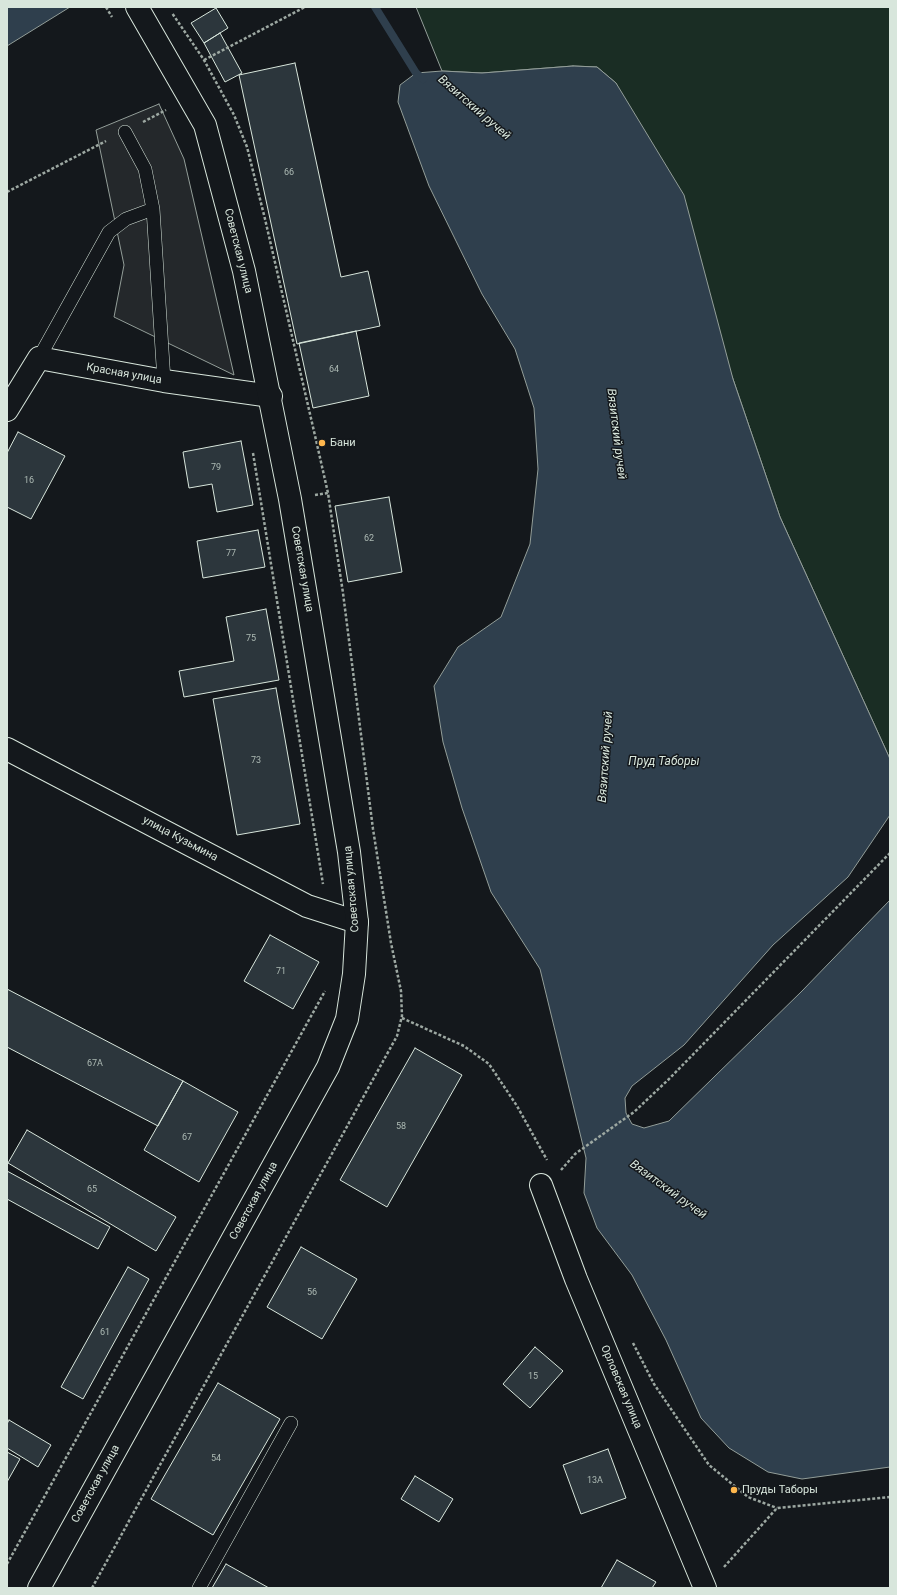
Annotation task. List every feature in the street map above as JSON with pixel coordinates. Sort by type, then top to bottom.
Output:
[{"type":"main road","name":"Советская улица","points":[[39,1588],[328,1067],[347,1018],[354,974],[357,922],[346,836],[290,498],[271,396],[244,271],[205,125],[137,7]]},
{"type":"main road","name":"Красная улица","points":[[39,358],[164,381],[271,396]]},
{"type":"main road","points":[[7,410],[39,358]]},
{"type":"main road","name":"улица Кузьмина","points":[[7,749],[307,906],[357,922]]},
{"type":"main road","name":"Орловская улица","points":[[548,1180],[576,1279],[705,1588]]},
{"type":"lane","points":[[125,132],[145,169],[153,209],[164,381]]},
{"type":"lane","points":[[39,358],[109,232],[126,219],[153,209]]},
{"type":"lane","points":[[198,1588],[291,1423]]},
{"type":"path","points":[[106,7],[114,20]]},
{"type":"path","points":[[92,1588],[398,1036],[402,1018],[401,991],[391,943],[375,836],[343,593],[328,493],[267,226],[247,148],[234,115],[204,60],[168,7]]},
{"type":"path","points":[[204,60],[305,7]]},
{"type":"path","points":[[7,192],[168,109],[165,103]]},
{"type":"path","points":[[252,447],[328,913]]},
{"type":"path","points":[[402,1018],[464,1046],[489,1064],[517,1106],[548,1180],[575,1154],[634,1112],[669,1079],[890,853]]},
{"type":"path","points":[[7,1564],[327,986]]},
{"type":"path","points":[[632,1343],[654,1384],[709,1465],[748,1497],[777,1508],[890,1497]]},
{"type":"path","points":[[705,1588],[777,1508]]},
{"type":"green space","points":[[416,7],[890,7],[890,759],[780,517],[733,379],[616,83],[597,67],[573,66],[482,73],[442,71]]},
{"type":"shaded area","points":[[159,104],[184,159],[234,375],[114,317],[124,265],[96,130]]},
{"type":"water","points":[[7,7],[70,7],[7,46]]},
{"type":"water","name":"Пруд Таборы","points":[[573,66],[597,67],[616,83],[684,195],[733,379],[780,517],[890,759],[890,815],[848,877],[773,945],[684,1045],[632,1086],[625,1098],[626,1113],[632,1124],[644,1128],[669,1121],[802,991],[890,900],[890,1467],[802,1479],[768,1472],[729,1448],[701,1418],[666,1340],[632,1275],[597,1228],[584,1193],[586,1158],[540,969],[491,892],[462,808],[443,742],[434,686],[458,647],[501,617],[530,544],[538,469],[534,408],[515,349],[482,294],[429,186],[398,102],[400,85],[416,73],[442,71],[482,73]]},
{"type":"building","points":[[216,8],[228,28],[204,43],[191,23]]},
{"type":"building","points":[[220,33],[242,73],[225,82],[204,43]]},
{"type":"building","points":[[295,63],[341,277],[368,271],[380,326],[297,344],[239,75]]},
{"type":"building","points":[[356,331],[369,396],[313,408],[299,343]]},
{"type":"building","points":[[18,432],[65,456],[31,519],[7,507],[7,453]]},
{"type":"building","points":[[241,441],[253,505],[217,512],[212,484],[189,488],[183,452]]},
{"type":"building","points":[[389,497],[402,572],[348,582],[335,506]]},
{"type":"building","points":[[258,530],[265,567],[203,578],[197,541]]},
{"type":"building","points":[[266,609],[279,680],[184,697],[179,671],[234,661],[226,617]]},
{"type":"building","points":[[276,688],[300,824],[237,835],[213,699]]},
{"type":"building","points":[[270,935],[319,962],[293,1009],[244,981]]},
{"type":"building","points":[[7,989],[183,1081],[158,1126],[7,1047]]},
{"type":"building","points":[[415,1048],[462,1075],[387,1207],[340,1180]]},
{"type":"building","points":[[183,1081],[238,1112],[199,1182],[144,1150]]},
{"type":"building","points":[[27,1130],[176,1217],[156,1251],[8,1163]]},
{"type":"building","points":[[7,1171],[110,1227],[98,1249],[7,1199]]},
{"type":"building","points":[[301,1247],[357,1279],[322,1339],[267,1307]]},
{"type":"building","points":[[128,1267],[149,1279],[83,1399],[61,1387]]},
{"type":"building","points":[[535,1347],[563,1371],[530,1408],[503,1384]]},
{"type":"building","points":[[218,1383],[280,1419],[213,1535],[151,1499]]},
{"type":"building","points":[[9,1420],[51,1445],[38,1467],[7,1448],[7,1424]]},
{"type":"building","points":[[608,1449],[626,1498],[581,1514],[563,1465]]},
{"type":"building","points":[[7,1452],[20,1459],[7,1482]]},
{"type":"building","points":[[415,1476],[453,1499],[439,1522],[401,1499]]},
{"type":"building","points":[[617,1560],[656,1582],[652,1588],[601,1588]]},
{"type":"building","points":[[226,1564],[269,1588],[212,1588]]},
{"type":"waterway","points":[[375,7],[416,73],[423,79]]},
{"type":"place","name":"Бани","points":[[322,443]]},
{"type":"place","name":"Пруды Таборы","points":[[734,1490]]},
{"type":"water label","name":"Вязитский ручей","points":[[474,108]]},
{"type":"water label","name":"Вязитский ручей","points":[[616,434]]},
{"type":"water label","name":"Вязитский ручей","points":[[606,757]]},
{"type":"water label","name":"Вязитский ручей","points":[[668,1190]]}]
